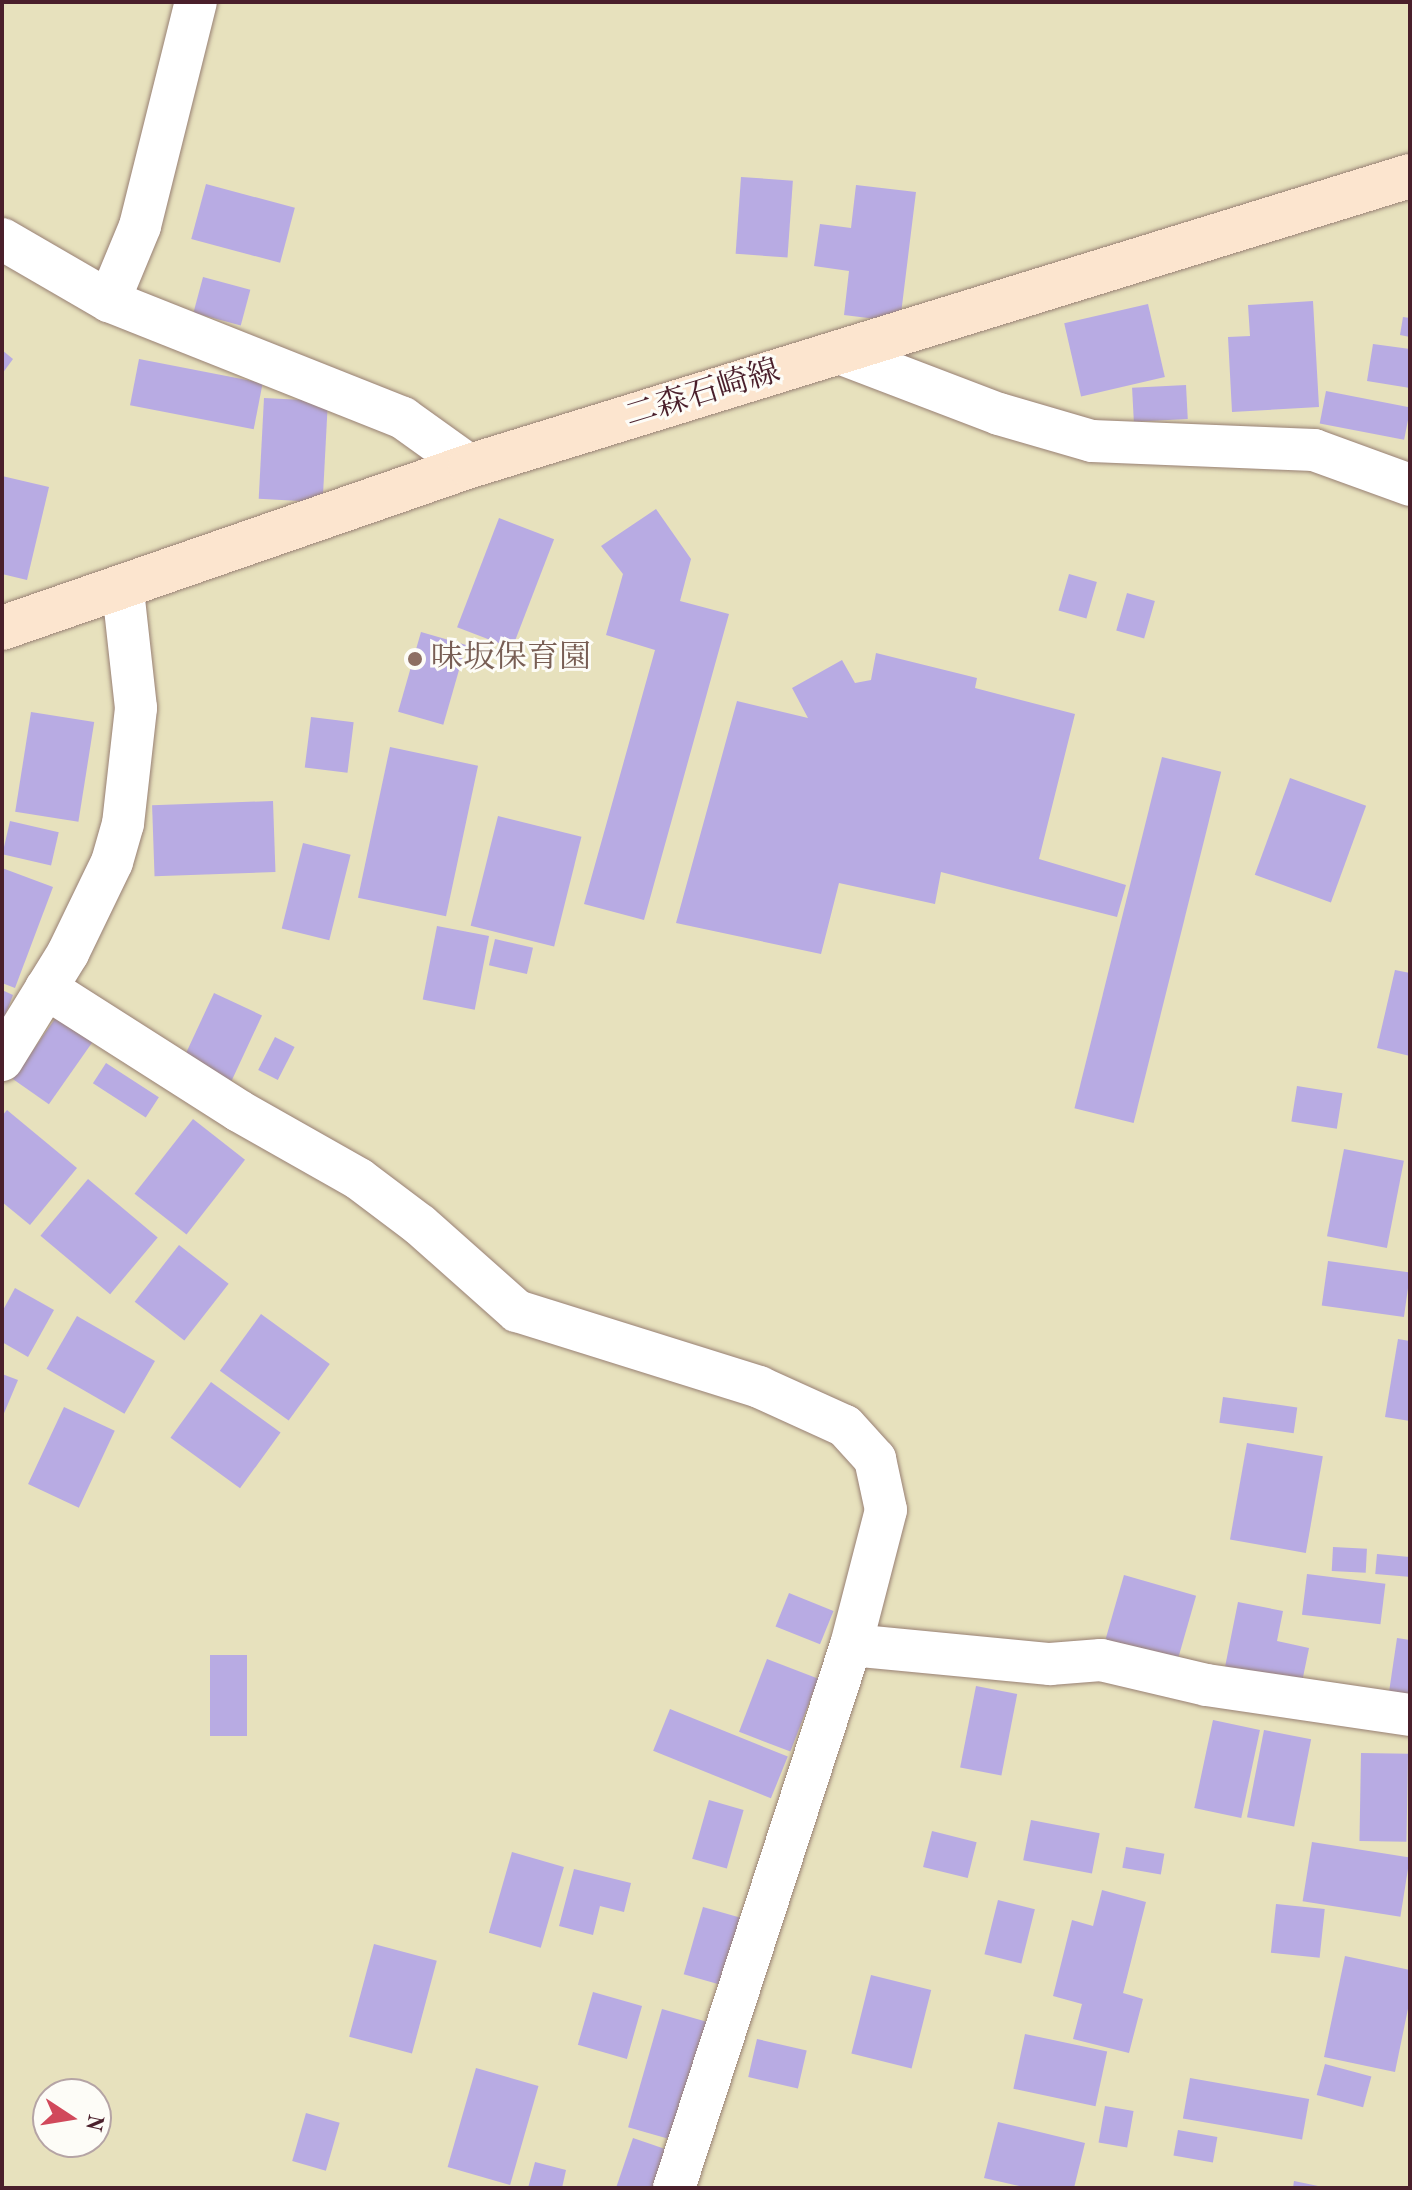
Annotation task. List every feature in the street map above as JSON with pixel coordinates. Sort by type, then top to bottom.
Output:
[{"type":"main road","name":"二森石崎線","points":[[2,628],[123,590],[470,466],[1410,176]]},
{"type":"street","points":[[109,301],[140,226],[196,2]]},
{"type":"street","points":[[2,239],[109,301],[403,418],[470,466]]},
{"type":"street","points":[[839,353],[972,405],[1092,441],[1314,450],[1410,485]]},
{"type":"street","points":[[2,1060],[46,988],[106,873],[123,824],[136,708],[123,590]]},
{"type":"street","points":[[46,988],[239,1111],[359,1179],[420,1225],[517,1311],[759,1387],[845,1426],[875,1459],[886,1510],[851,1645],[674,2188]]},
{"type":"street","points":[[851,1645],[1050,1664],[1101,1660],[1207,1685],[1410,1715]]},
{"type":"building","points":[[741,177],[793,181],[788,257],[736,254]]},
{"type":"building","points":[[206,184],[295,208],[280,263],[191,239]]},
{"type":"building","points":[[856,185],[916,192],[900,322],[844,315],[849,271],[814,266],[820,224],[851,228]]},
{"type":"building","points":[[203,277],[250,290],[241,325],[193,313]]},
{"type":"building","points":[[1313,301],[1319,407],[1232,412],[1228,337],[1250,336],[1248,305]]},
{"type":"building","points":[[1148,304],[1165,377],[1081,396],[1064,323]]},
{"type":"building","points":[[1403,317],[1410,318],[1410,337],[1400,335]]},
{"type":"building","points":[[1373,344],[1410,349],[1410,388],[1367,381]]},
{"type":"building","points":[[2,350],[13,359],[2,374]]},
{"type":"building","points":[[139,359],[263,383],[254,429],[130,405]]},
{"type":"building","points":[[1186,385],[1188,419],[1134,422],[1132,388]]},
{"type":"building","points":[[1326,391],[1410,407],[1404,440],[1320,423]]},
{"type":"building","points":[[264,398],[328,401],[323,502],[259,499]]},
{"type":"building","points":[[2,476],[49,487],[27,580],[2,574]]},
{"type":"building","points":[[656,509],[691,559],[680,601],[729,614],[644,920],[584,904],[655,650],[606,635],[623,574],[601,546]]},
{"type":"building","points":[[499,518],[554,539],[512,648],[457,627]]},
{"type":"building","points":[[1069,574],[1097,582],[1086,619],[1059,611]]},
{"type":"building","points":[[1127,593],[1155,601],[1144,638],[1116,630]]},
{"type":"building","points":[[421,632],[466,645],[443,725],[398,712]]},
{"type":"building","points":[[876,653],[977,678],[975,688],[1075,714],[1039,859],[1126,885],[1117,917],[941,872],[935,904],[839,883],[821,954],[676,923],[737,701],[808,718],[792,688],[842,660],[855,683],[871,680]]},
{"type":"building","points":[[31,712],[94,722],[78,822],[15,812]]},
{"type":"building","points":[[311,717],[354,722],[347,773],[305,768]]},
{"type":"building","points":[[390,747],[478,766],[446,916],[358,898]]},
{"type":"building","points":[[1162,757],[1221,772],[1134,1123],[1074,1108]]},
{"type":"building","points":[[1290,778],[1366,806],[1331,902],[1255,875]]},
{"type":"building","points":[[273,801],[275,872],[155,876],[152,805]]},
{"type":"building","points":[[498,816],[581,837],[554,946],[471,926]]},
{"type":"building","points":[[10,821],[59,832],[51,865],[2,854]]},
{"type":"building","points":[[303,843],[351,855],[329,940],[282,928]]},
{"type":"building","points":[[2,868],[53,887],[15,988],[2,983]]},
{"type":"building","points":[[437,926],[489,936],[475,1010],[423,1000]]},
{"type":"building","points":[[495,939],[533,948],[527,974],[489,965]]},
{"type":"building","points":[[1395,970],[1410,973],[1410,1056],[1377,1048]]},
{"type":"building","points":[[2,990],[13,995],[2,1024]]},
{"type":"building","points":[[214,993],[262,1015],[232,1081],[184,1058]]},
{"type":"building","points":[[57,1016],[93,1041],[49,1104],[13,1079]]},
{"type":"building","points":[[275,1037],[295,1047],[278,1080],[258,1070]]},
{"type":"building","points":[[106,1063],[159,1097],[146,1117],[93,1083]]},
{"type":"building","points":[[1297,1086],[1342,1093],[1337,1129],[1291,1122]]},
{"type":"building","points":[[7,1110],[77,1168],[30,1225],[2,1202],[2,1116]]},
{"type":"building","points":[[193,1119],[245,1160],[187,1234],[135,1194]]},
{"type":"building","points":[[1344,1149],[1404,1161],[1387,1248],[1327,1236]]},
{"type":"building","points":[[88,1179],[158,1237],[110,1294],[40,1236]]},
{"type":"building","points":[[179,1245],[229,1284],[184,1341],[135,1302]]},
{"type":"building","points":[[1328,1261],[1410,1273],[1404,1317],[1322,1306]]},
{"type":"building","points":[[15,1288],[54,1310],[28,1357],[2,1342],[2,1312]]},
{"type":"building","points":[[261,1314],[330,1364],[289,1421],[220,1371]]},
{"type":"building","points":[[77,1316],[155,1361],[124,1414],[46,1369]]},
{"type":"building","points":[[1398,1339],[1410,1341],[1410,1421],[1385,1417]]},
{"type":"building","points":[[2,1374],[18,1380],[2,1418]]},
{"type":"building","points":[[211,1382],[281,1433],[240,1488],[170,1438]]},
{"type":"building","points":[[1223,1397],[1297,1407],[1294,1433],[1219,1423]]},
{"type":"building","points":[[64,1407],[115,1431],[79,1508],[28,1484]]},
{"type":"building","points":[[1247,1443],[1323,1456],[1306,1553],[1230,1540]]},
{"type":"building","points":[[1333,1547],[1367,1549],[1366,1573],[1332,1571]]},
{"type":"building","points":[[1377,1554],[1410,1557],[1408,1577],[1375,1574]]},
{"type":"building","points":[[1307,1574],[1385,1584],[1380,1624],[1302,1615]]},
{"type":"building","points":[[1124,1575],[1196,1596],[1175,1669],[1103,1648]]},
{"type":"building","points":[[789,1593],[834,1611],[820,1644],[776,1626]]},
{"type":"building","points":[[1238,1602],[1283,1611],[1277,1641],[1309,1648],[1301,1687],[1224,1672]]},
{"type":"building","points":[[1397,1638],[1410,1640],[1410,1702],[1388,1699]]},
{"type":"building","points":[[210,1655],[247,1655],[247,1736],[210,1736]]},
{"type":"building","points":[[767,1659],[818,1679],[790,1752],[739,1732]]},
{"type":"building","points":[[976,1686],[1017,1694],[1001,1775],[960,1767]]},
{"type":"building","points":[[670,1709],[788,1757],[771,1798],[653,1751]]},
{"type":"building","points":[[1213,1720],[1260,1730],[1241,1818],[1194,1808]]},
{"type":"building","points":[[1264,1730],[1311,1739],[1294,1827],[1247,1817]]},
{"type":"building","points":[[1361,1753],[1408,1754],[1406,1842],[1359,1841]]},
{"type":"building","points":[[709,1800],[744,1810],[727,1869],[692,1859]]},
{"type":"building","points":[[1031,1820],[1100,1833],[1092,1874],[1023,1860]]},
{"type":"building","points":[[932,1831],[977,1842],[968,1878],[923,1867]]},
{"type":"building","points":[[1312,1842],[1410,1857],[1400,1917],[1303,1901]]},
{"type":"building","points":[[1126,1847],[1164,1854],[1161,1874],[1122,1868]]},
{"type":"building","points":[[512,1852],[564,1867],[541,1948],[489,1933]]},
{"type":"building","points":[[574,1869],[631,1883],[624,1912],[600,1906],[593,1935],[559,1926]]},
{"type":"building","points":[[1102,1890],[1146,1902],[1123,1993],[1143,1999],[1129,2053],[1073,2039],[1082,2004],[1053,1996],[1072,1920],[1093,1926]]},
{"type":"building","points":[[998,1900],[1035,1909],[1021,1964],[984,1954]]},
{"type":"building","points":[[1276,1904],[1325,1909],[1320,1958],[1271,1953]]},
{"type":"building","points":[[703,1907],[752,1921],[733,1988],[684,1974]]},
{"type":"building","points":[[374,1944],[437,1961],[412,2054],[349,2037]]},
{"type":"building","points":[[1345,1956],[1410,1970],[1410,1999],[1395,2072],[1324,2057]]},
{"type":"building","points":[[871,1975],[931,1990],[912,2069],[851,2054]]},
{"type":"building","points":[[593,1992],[642,2006],[627,2059],[578,2045]]},
{"type":"building","points":[[662,2009],[720,2026],[686,2144],[628,2127]]},
{"type":"building","points":[[1025,2034],[1107,2051],[1096,2106],[1013,2089]]},
{"type":"building","points":[[757,2039],[807,2050],[798,2088],[748,2077]]},
{"type":"building","points":[[1325,2064],[1371,2076],[1363,2107],[1317,2095]]},
{"type":"building","points":[[476,2068],[538,2086],[510,2185],[448,2167]]},
{"type":"building","points":[[1190,2078],[1309,2099],[1302,2139],[1183,2118]]},
{"type":"building","points":[[1105,2106],[1134,2111],[1127,2147],[1099,2142]]},
{"type":"building","points":[[306,2113],[340,2123],[326,2171],[292,2161]]},
{"type":"building","points":[[998,2122],[1085,2143],[1074,2188],[1028,2188],[984,2178]]},
{"type":"building","points":[[1178,2130],[1217,2137],[1213,2163],[1173,2156]]},
{"type":"building","points":[[633,2138],[671,2151],[658,2188],[616,2188]]},
{"type":"building","points":[[535,2162],[566,2170],[562,2188],[528,2188]]},
{"type":"building","points":[[1294,2181],[1323,2187],[1323,2188],[1293,2188]]},
{"type":"place","name":"味坂保育園","points":[[415,659]]}]
